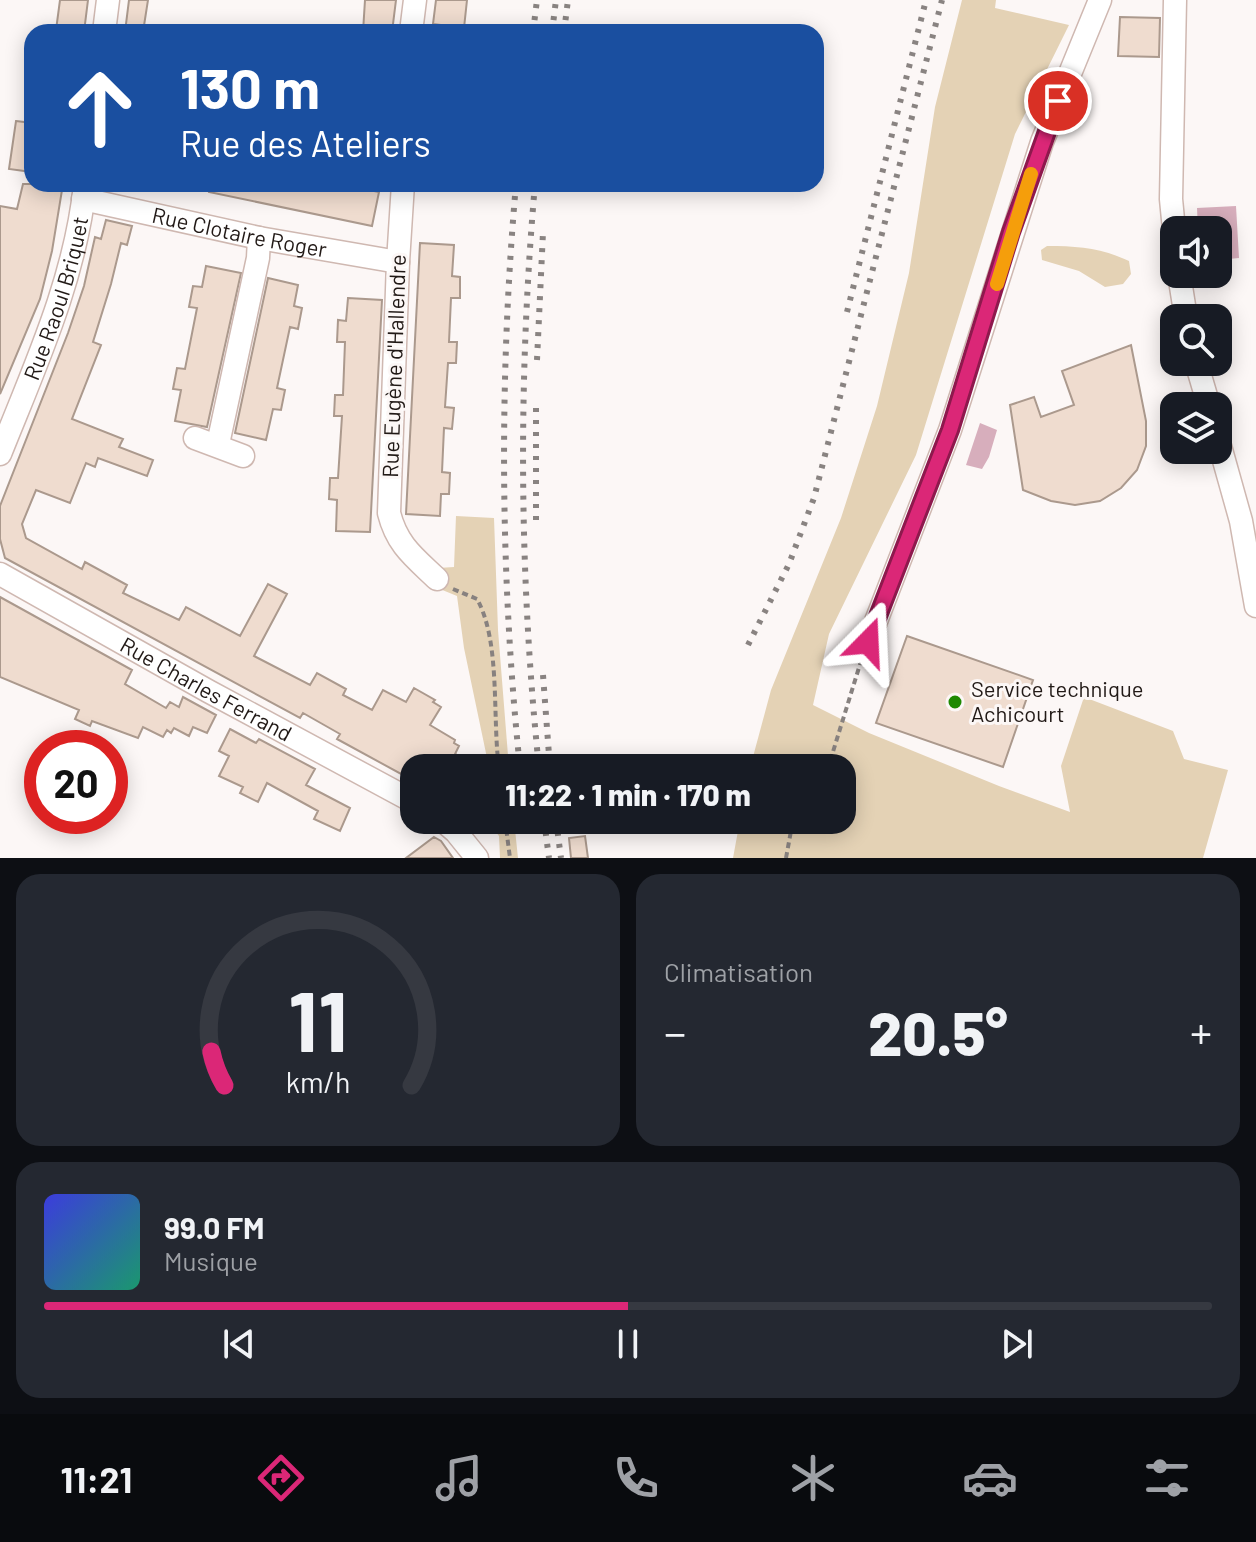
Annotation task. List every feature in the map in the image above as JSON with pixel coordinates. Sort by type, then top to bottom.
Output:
[{"type":"street","points":[[105,24],[108,0]]},
{"type":"street","points":[[412,24],[415,0]]},
{"type":"street","points":[[868,642],[950,430],[1042,142],[1100,0]]},
{"type":"street","points":[[1173,216],[1175,0]]},
{"type":"street","name":"Rue Clotaire Roger","points":[[84,192],[259,238],[398,262]]},
{"type":"street","name":"Rue Raoul Briquet","points":[[0,454],[59,306],[84,192]]},
{"type":"street","name":"Rue Eugène d'Hallendre","points":[[402,192],[389,513],[393,532],[401,545],[437,579]]},
{"type":"street","points":[[218,444],[258,258],[259,238]]},
{"type":"street","points":[[195,438],[218,444],[243,456]]},
{"type":"street","points":[[1225,464],[1241,521],[1256,606]]},
{"type":"street","name":"Rue Charles Ferrand","points":[[0,574],[400,794]]},
{"type":"street","points":[[458,834],[477,858]]},
{"type":"path","points":[[437,579],[446,587],[477,599],[482,610],[492,658],[498,754]]},
{"type":"path","points":[[832,754],[868,642]]},
{"type":"path","points":[[507,834],[510,858]]},
{"type":"path","points":[[786,858],[790,834]]},
{"type":"shaded area","points":[[962,0],[996,0],[995,8],[1069,25],[1015,134],[916,455],[829,634],[813,705],[869,733],[1070,812],[1061,766],[1084,697],[1173,731],[1184,759],[1228,770],[1203,858],[733,858],[737,834],[856,834],[856,754],[754,754],[771,690],[841,518],[877,406],[909,273],[935,107]]},
{"type":"shaded area","points":[[1236,206],[1239,258],[1232,259],[1232,216],[1197,216],[1197,208]]},
{"type":"shaded area","points":[[1047,246],[1079,247],[1109,253],[1129,261],[1131,274],[1123,284],[1105,287],[1079,271],[1042,260],[1041,250]]},
{"type":"shaded area","points":[[980,423],[997,430],[982,469],[966,465]]},
{"type":"shaded area","points":[[456,516],[494,518],[498,630],[508,754],[486,754],[464,648],[457,596],[435,587],[438,568],[454,567]]},
{"type":"shaded area","points":[[498,834],[515,834],[518,858],[500,858]]},
{"type":"building","points":[[60,0],[88,0],[85,24],[57,24]]},
{"type":"building","points":[[129,0],[148,0],[144,24],[126,24]]},
{"type":"building","points":[[365,0],[396,0],[393,24],[364,24]]},
{"type":"building","points":[[436,0],[467,0],[464,24],[433,24]]},
{"type":"building","points":[[1120,17],[1160,18],[1159,57],[1118,56]]},
{"type":"building","points":[[16,121],[24,122],[24,171],[9,169]]},
{"type":"building","points":[[23,184],[24,192],[62,192],[40,299],[0,394],[0,206],[17,209]]},
{"type":"building","points":[[209,192],[379,192],[372,226]]},
{"type":"building","points":[[106,220],[132,226],[127,245],[121,243],[93,342],[101,345],[72,419],[123,439],[119,447],[153,460],[147,476],[98,458],[95,467],[86,463],[70,503],[36,490],[22,524],[26,538],[82,569],[85,562],[127,585],[123,593],[179,620],[186,607],[240,636],[268,584],[287,594],[254,656],[310,685],[317,673],[346,689],[343,695],[372,710],[383,690],[406,702],[414,688],[441,707],[430,725],[455,740],[454,743],[459,746],[455,754],[400,754],[400,773],[337,739],[340,734],[303,713],[300,718],[5,558],[0,539],[0,506],[68,333],[84,286],[95,237],[101,239]]},
{"type":"building","points":[[420,243],[454,245],[452,276],[460,277],[460,298],[451,298],[449,342],[457,342],[456,363],[448,363],[445,407],[454,408],[452,429],[444,428],[442,472],[450,473],[449,494],[441,494],[440,516],[406,514]]},
{"type":"building","points":[[206,266],[241,273],[207,427],[175,421],[181,390],[173,389],[177,368],[185,369],[197,308],[189,307],[193,286],[202,287]]},
{"type":"building","points":[[268,278],[298,285],[294,306],[302,308],[298,329],[290,327],[277,388],[285,390],[281,410],[273,409],[266,440],[235,433]]},
{"type":"building","points":[[348,298],[382,300],[370,532],[336,531],[337,500],[329,499],[330,478],[338,478],[342,416],[334,416],[335,395],[343,395],[345,342],[337,342],[338,320],[346,321]]},
{"type":"building","points":[[1131,345],[1146,421],[1146,446],[1137,470],[1121,488],[1100,501],[1075,505],[1051,501],[1023,490],[1010,405],[1034,397],[1041,417],[1074,405],[1062,371]]},
{"type":"building","points":[[0,597],[132,670],[125,684],[166,708],[170,702],[179,707],[183,697],[216,715],[207,733],[193,727],[189,736],[174,728],[171,733],[167,730],[163,737],[143,727],[138,738],[128,734],[128,730],[116,730],[92,721],[90,726],[75,719],[79,710],[0,677]]},
{"type":"building","name":"Service technique Achicourt","points":[[907,636],[1033,680],[1003,767],[876,723]]},
{"type":"building","points":[[230,729],[256,743],[259,739],[315,769],[306,785],[350,808],[340,831],[314,819],[318,811],[267,783],[258,802],[240,793],[243,787],[219,776],[229,756],[219,751]]},
{"type":"building","points":[[585,836],[588,858],[571,858],[569,838]]},
{"type":"building","points":[[434,837],[441,841],[453,858],[406,858]]},
{"type":"railway","points":[[534,24],[537,0]]},
{"type":"railway","points":[[553,24],[556,0]]},
{"type":"railway","points":[[565,24],[568,0]]},
{"type":"railway","points":[[847,312],[926,0]]},
{"type":"railway","points":[[748,645],[789,564],[814,498],[942,0]]},
{"type":"railway","points":[[515,192],[507,330],[504,476],[505,549],[519,754]]},
{"type":"railway","points":[[534,192],[526,330],[523,476],[524,550],[538,754]]},
{"type":"railway","points":[[537,360],[543,232]]},
{"type":"railway","points":[[536,408],[536,528]]},
{"type":"railway","points":[[543,675],[549,754]]},
{"type":"railway","points":[[546,834],[549,858]]},
{"type":"railway","points":[[558,834],[561,858]]},
{"type":"slow traffic","points":[[997,284],[1031,174]]},
{"type":"place","name":"Service technique Achicourt","points":[[955,702]]},
{"type":"route","points":[[868,642],[950,430],[1011,232],[1058,101]]}]
